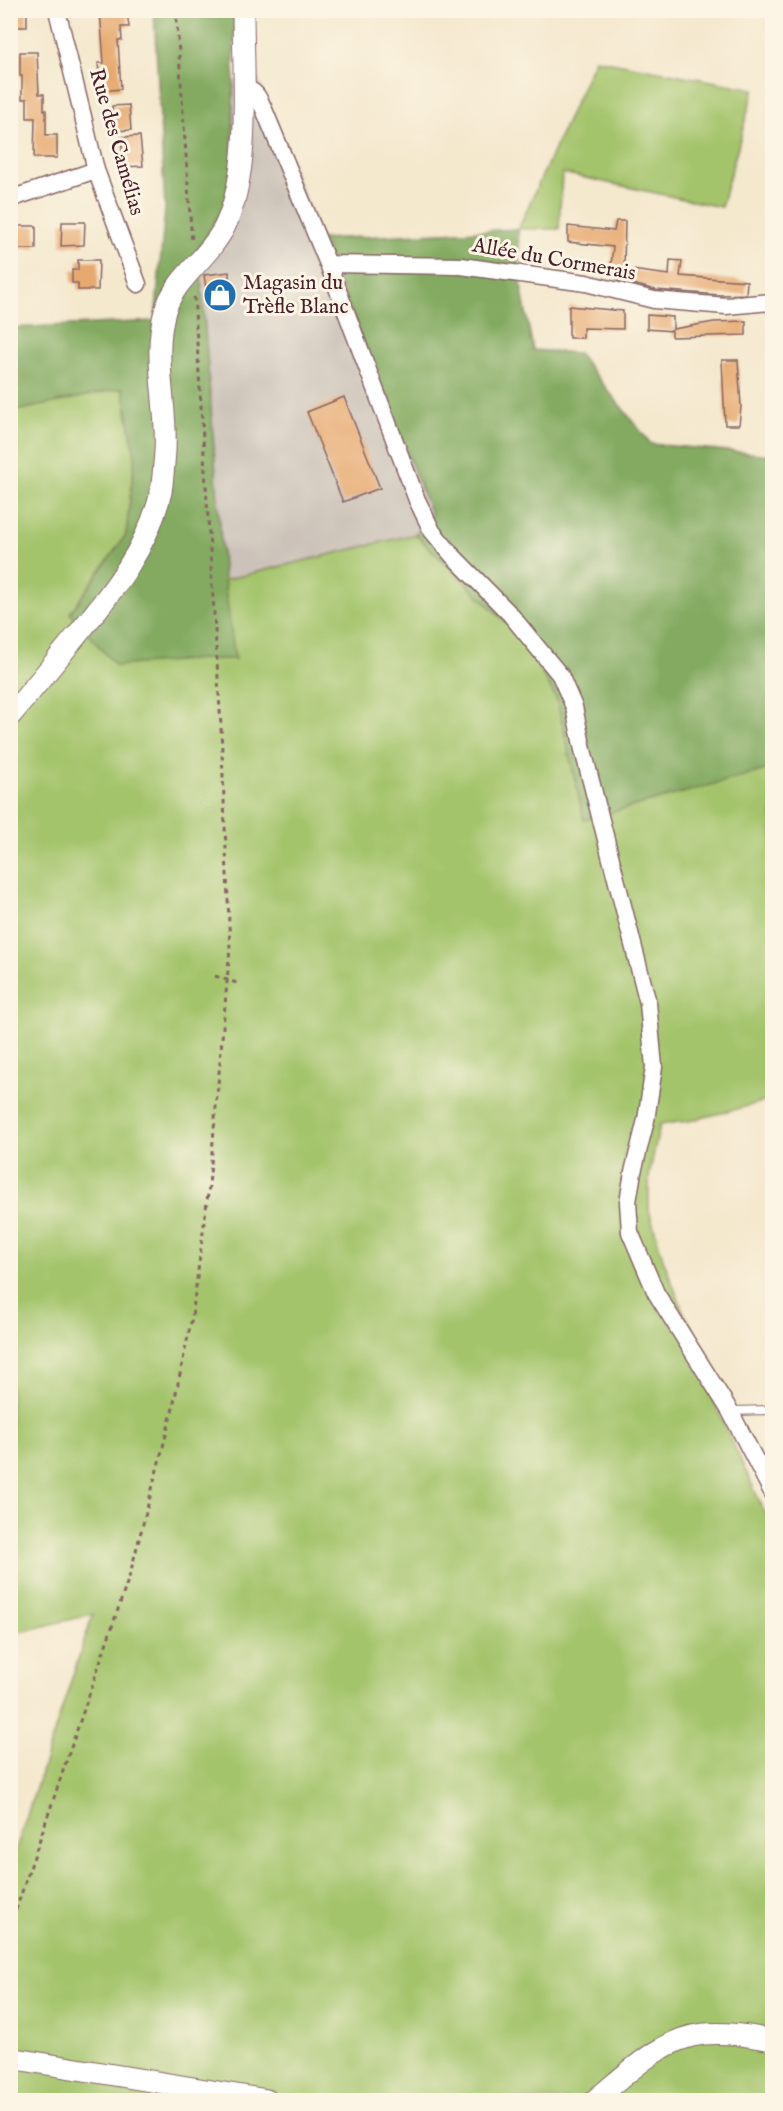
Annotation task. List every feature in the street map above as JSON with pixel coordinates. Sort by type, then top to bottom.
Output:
[{"type":"street","name":"Rue des Camélias","points":[[57,10],[96,170],[138,284]]},
{"type":"street","points":[[10,716],[126,573],[147,533],[161,492],[165,449],[161,329],[166,308],[176,290],[220,236],[232,209],[240,172],[244,89],[243,10]]},
{"type":"street","points":[[244,89],[256,93],[263,107],[328,264],[383,416],[432,531],[452,555],[510,614],[560,675],[574,707],[649,1014],[654,1067],[646,1120],[628,1202],[630,1232],[656,1293],[730,1411],[772,1492]]},
{"type":"street","points":[[10,199],[96,170]]},
{"type":"street","name":"Allée du Cormerais","points":[[328,264],[461,266],[586,283],[654,300],[726,306],[772,303]]},
{"type":"street","points":[[595,2100],[638,2065],[669,2044],[701,2034],[733,2034],[772,2040]]},
{"type":"street","points":[[10,2058],[267,2100]]},
{"type":"lane","points":[[730,1411],[772,1410]]},
{"type":"path","points":[[10,1927],[130,1574],[172,1413],[192,1317],[207,1198],[230,948],[221,726],[176,10]]},
{"type":"path","points":[[215,976],[240,984]]},
{"type":"shaded area","points":[[257,75],[432,516],[415,534],[224,580],[199,248],[235,80]]},
{"type":"green space","points":[[154,11],[235,11],[232,168],[225,205],[199,248],[224,580],[235,659],[202,659],[116,666],[70,613],[126,535],[135,456],[123,388],[11,412],[10,328],[155,321],[165,209]]},
{"type":"green space","points":[[595,59],[754,89],[721,207],[562,173],[559,229],[518,229]]},
{"type":"green space","points":[[518,229],[521,286],[533,350],[578,353],[651,444],[771,455],[772,768],[584,820],[557,700],[521,637],[415,534],[432,516],[322,239]]},
{"type":"green space","points":[[123,388],[135,456],[126,535],[70,613],[202,659],[234,659],[224,580],[415,534],[521,637],[557,700],[584,819],[772,768],[772,1100],[689,1121],[660,1124],[649,1176],[649,1210],[663,1259],[683,1311],[731,1399],[713,1400],[772,1528],[772,2100],[11,2100],[11,1864],[93,1614],[11,1634],[10,412]]},
{"type":"building","points":[[10,10],[27,10],[27,27],[10,27]]},
{"type":"building","points":[[100,10],[127,12],[129,27],[121,27],[122,40],[118,40],[121,89],[101,91],[98,63],[104,63]]},
{"type":"building","points":[[20,52],[37,52],[39,94],[44,94],[44,110],[46,110],[46,135],[57,135],[57,158],[34,158],[35,118],[27,118],[27,99],[22,99]]},
{"type":"building","points":[[129,105],[131,130],[113,131],[112,106]]},
{"type":"building","points":[[140,136],[143,166],[124,167],[121,137]]},
{"type":"building","points":[[616,221],[625,221],[624,269],[669,275],[670,260],[682,261],[680,276],[747,281],[746,294],[720,295],[656,290],[617,280],[618,276],[610,275],[613,247],[568,242],[568,226],[614,231]]},
{"type":"building","points":[[62,222],[85,222],[84,245],[61,246]]},
{"type":"building","points":[[13,226],[36,226],[36,249],[13,249]]},
{"type":"building","points":[[78,260],[99,260],[98,290],[78,290],[78,283],[72,283],[72,270],[78,270]]},
{"type":"building","name":"Magasin du Trèfle Blanc","points":[[229,272],[229,302],[211,303],[210,287],[206,288],[204,275]]},
{"type":"building","points":[[569,306],[623,311],[623,329],[583,328],[583,338],[569,338]]},
{"type":"building","points":[[647,315],[673,317],[673,329],[714,322],[746,321],[746,335],[672,337],[672,331],[647,329]]},
{"type":"building","points":[[722,360],[738,360],[741,407],[739,425],[725,425]]},
{"type":"building","points":[[344,397],[380,488],[343,502],[307,412]]},
{"type":"place","name":"Magasin du Trèfle Blanc","points":[[220,295]]}]
